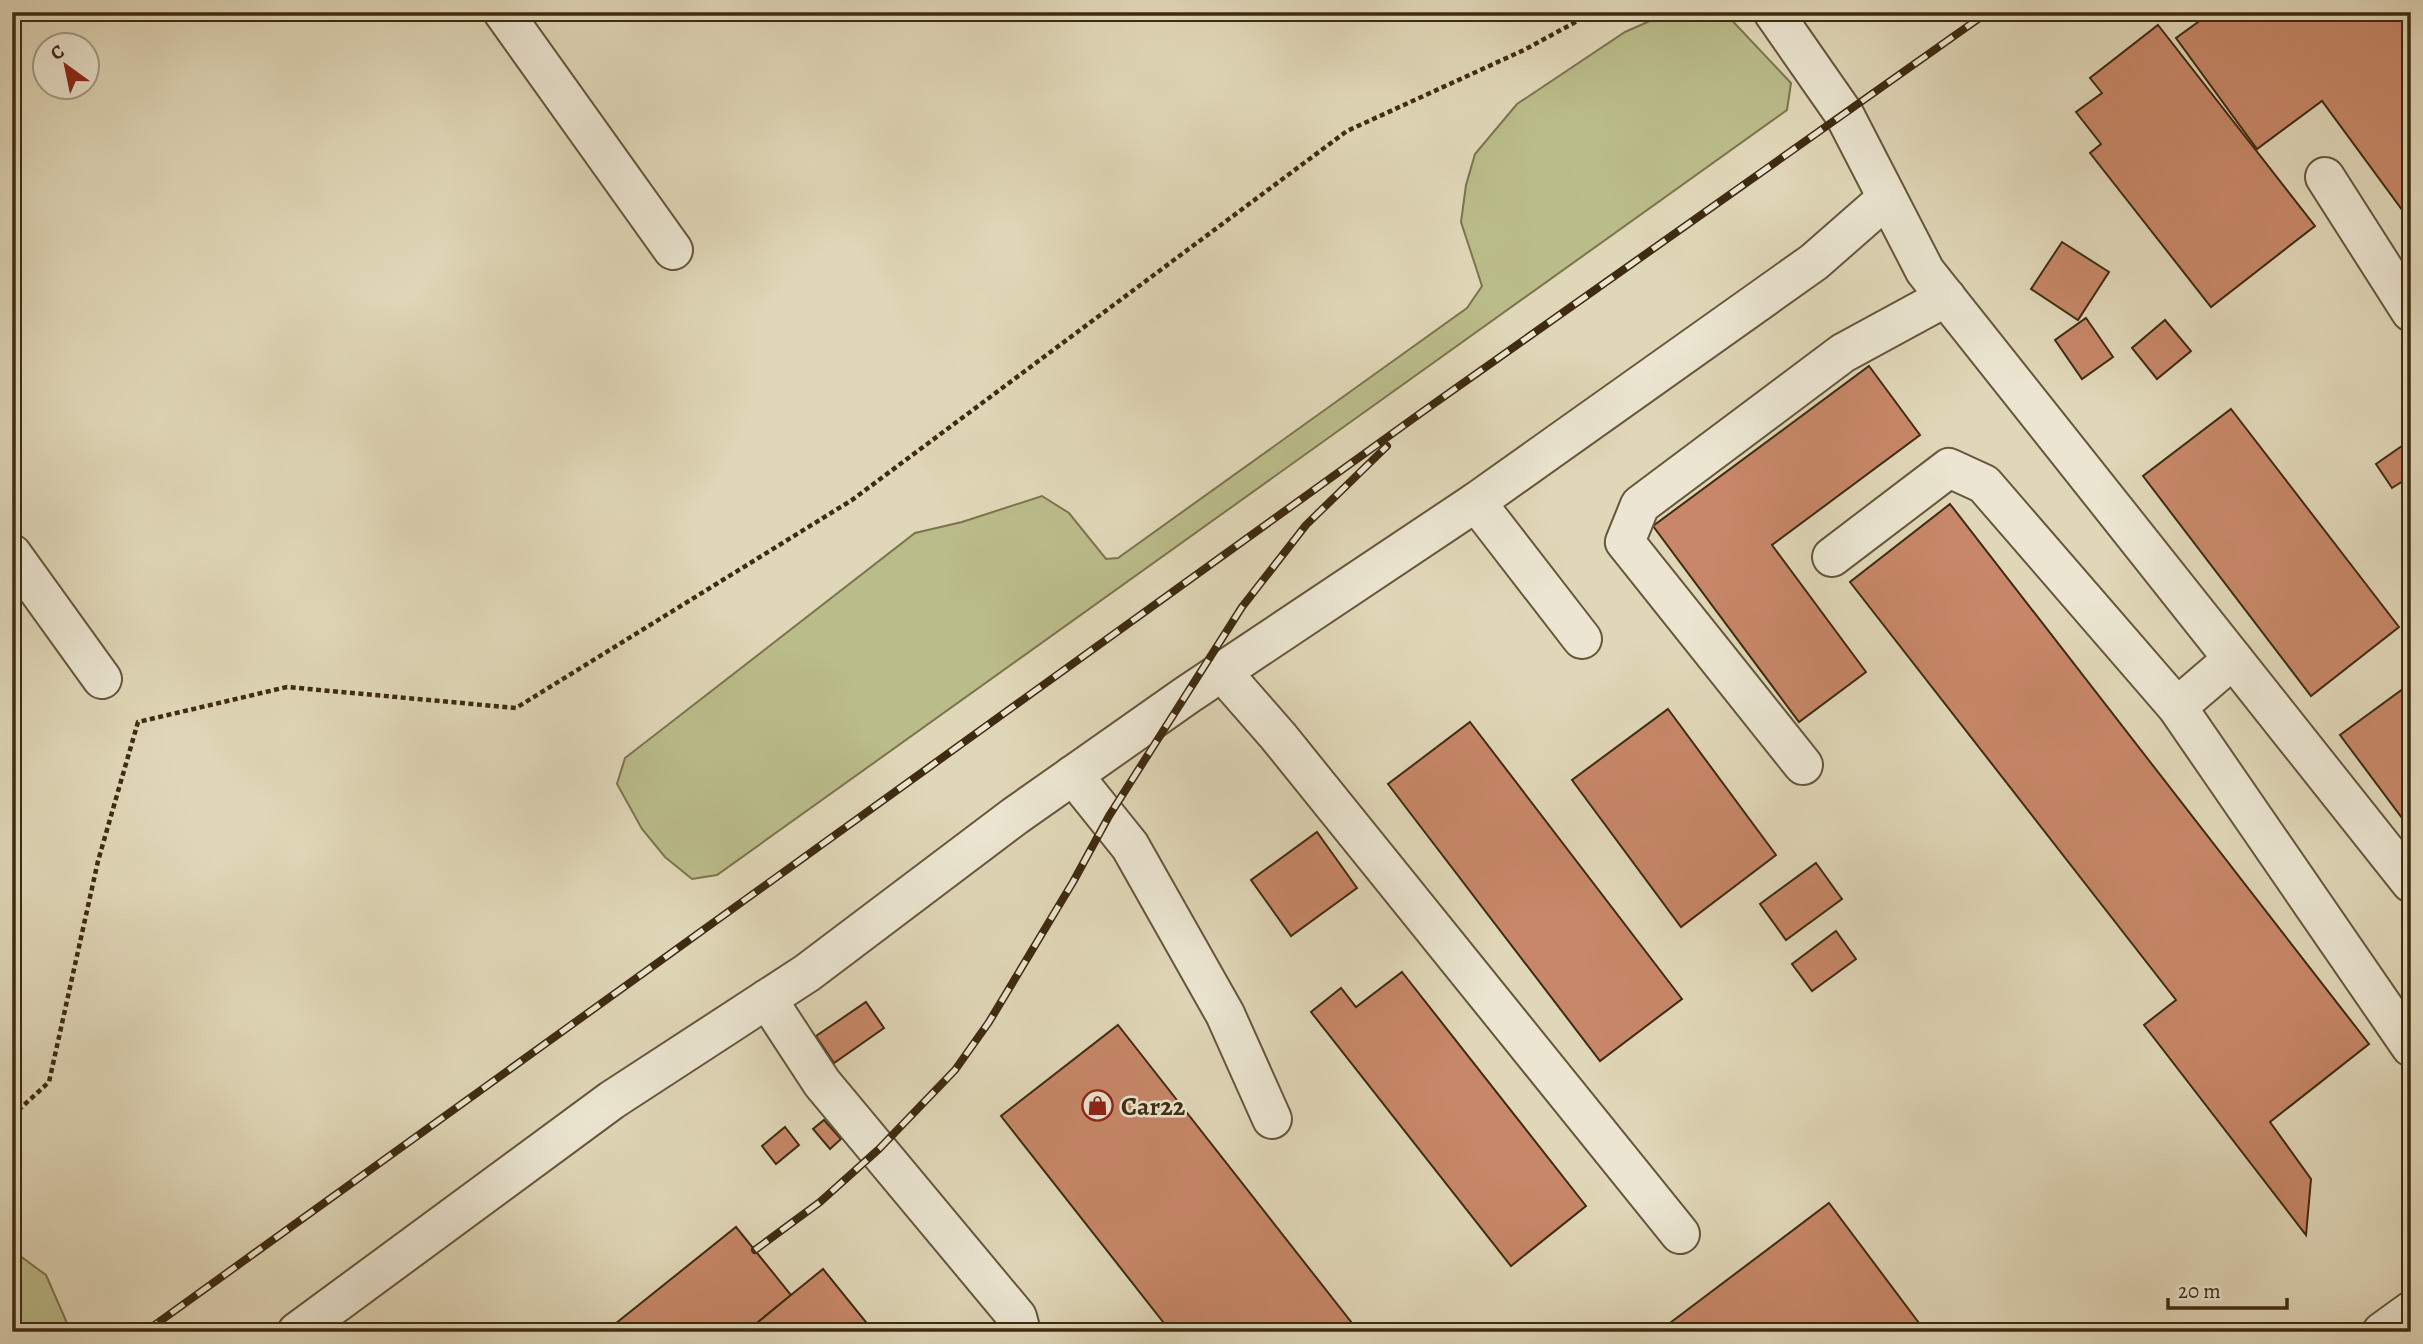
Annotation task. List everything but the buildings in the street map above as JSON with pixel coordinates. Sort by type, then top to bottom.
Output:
[{"type":"lane","points":[[503,12],[673,250]]},
{"type":"lane","points":[[1773,12],[1844,114],[1925,271],[2411,883]]},
{"type":"lane","points":[[2325,177],[2411,312]]},
{"type":"lane","points":[[297,1332],[612,1100],[807,973],[1073,775],[1476,502],[1814,262],[1887,198]]},
{"type":"lane","points":[[1803,765],[1625,542],[1640,505],[1843,353],[1946,297]]},
{"type":"lane","points":[[1832,557],[1949,468],[1984,484],[2177,707],[2411,1046]]},
{"type":"lane","points":[[1476,502],[1582,639]]},
{"type":"lane","points":[[12,554],[102,679]]},
{"type":"lane","points":[[2177,707],[2233,659]]},
{"type":"lane","points":[[1223,673],[1278,736],[1680,1234]]},
{"type":"lane","points":[[1073,775],[1130,846],[1225,1014],[1272,1119]]},
{"type":"lane","points":[[767,999],[822,1083],[1017,1317],[1020,1332]]},
{"type":"lane","points":[[2382,1332],[2411,1311]]},
{"type":"path","points":[[12,1116],[49,1082],[98,861],[138,722],[288,687],[516,708],[852,500],[1347,131],[1524,50],[1594,12]]},
{"type":"green space","points":[[1670,12],[1725,13],[1791,83],[1787,110],[717,875],[692,879],[665,857],[642,829],[617,784],[625,758],[915,533],[962,522],[1042,496],[1069,513],[1106,559],[1118,558],[1467,308],[1482,286],[1461,222],[1466,185],[1475,154],[1517,104],[1625,32]]},
{"type":"green space","points":[[12,1250],[46,1275],[67,1323],[64,1332],[12,1332]]},
{"type":"railway","points":[[145,1332],[1425,410],[1988,12]]},
{"type":"railway","points":[[755,1250],[820,1202],[879,1149],[955,1070],[989,1022],[1073,882],[1109,816],[1242,607],[1306,525],[1387,446]]},
{"type":"place","name":"Car22","points":[[1098,1106]]}]
